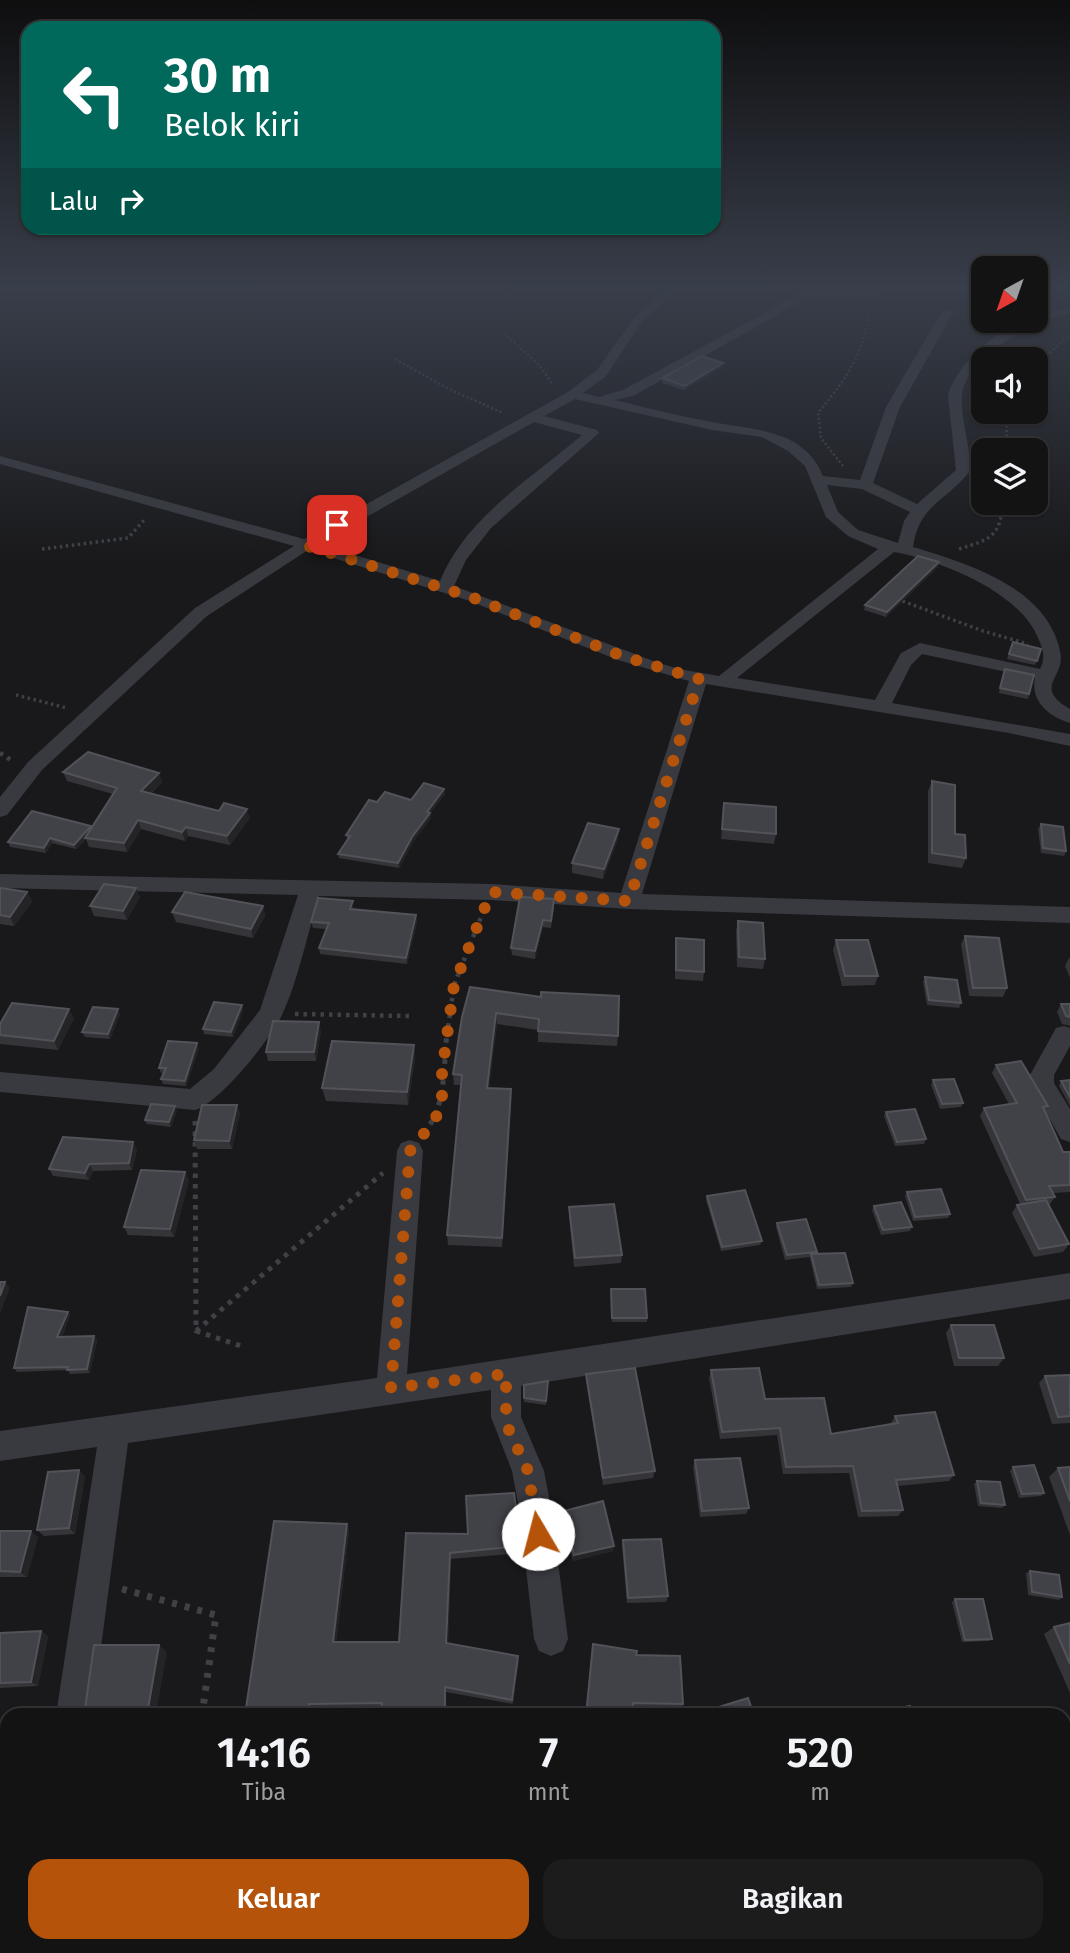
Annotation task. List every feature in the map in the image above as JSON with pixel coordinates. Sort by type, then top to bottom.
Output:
[{"type":"street","points":[[0,810],[35,766],[201,612],[305,545],[530,420],[573,395],[595,378]]},
{"type":"street","points":[[600,401],[628,393],[655,378]]},
{"type":"street","points":[[866,484],[893,407],[910,378]]},
{"type":"street","points":[[722,682],[898,548],[916,509],[963,471],[965,449],[955,395],[956,386],[963,378]]},
{"type":"street","points":[[573,395],[712,426],[769,435],[807,459],[819,480],[822,497],[837,521],[863,539],[935,557],[984,579],[1024,606],[1041,624],[1052,651],[1052,662],[1045,675],[1042,691],[1048,704],[1070,717]]},
{"type":"street","points":[[445,589],[458,560],[479,533],[539,477],[592,433],[530,420]]},
{"type":"street","points":[[0,460],[305,545],[503,608],[625,657],[699,679],[1009,727],[1070,740]]},
{"type":"street","points":[[819,480],[866,484],[916,509]]},
{"type":"street","points":[[881,708],[903,660],[911,651],[920,648],[1045,675]]},
{"type":"street","points":[[629,901],[699,679]]},
{"type":"street","points":[[0,881],[491,892],[629,901],[1070,915]]},
{"type":"street","points":[[0,1082],[195,1100],[223,1076],[271,1013],[311,887]]},
{"type":"street","points":[[1064,1035],[1042,1075],[1042,1084],[1070,1131]]},
{"type":"street","points":[[391,1388],[410,1151]]},
{"type":"street","points":[[0,1446],[114,1432],[391,1388],[506,1374],[1070,1286]]},
{"type":"street","points":[[506,1374],[506,1417],[509,1430],[528,1471],[551,1639]]},
{"type":"street","points":[[75,1708],[114,1432]]},
{"type":"path","points":[[431,378],[475,402],[530,420]]},
{"type":"path","points":[[546,378],[548,382],[573,395]]},
{"type":"path","points":[[847,378],[818,413],[821,438],[841,464],[866,484]]},
{"type":"path","points":[[42,549],[128,538],[162,503]]},
{"type":"path","points":[[935,557],[984,544],[997,534],[1002,515]]},
{"type":"path","points":[[892,597],[984,631],[1052,651]]},
{"type":"path","points":[[16,695],[92,714]]},
{"type":"path","points":[[196,1331],[410,1151],[435,1120],[442,1100],[442,1072],[454,985],[491,892]]},
{"type":"path","points":[[271,1013],[410,1016]]},
{"type":"path","points":[[195,1100],[196,1331]]},
{"type":"path","points":[[196,1331],[241,1346]]},
{"type":"path","points":[[94,1581],[216,1615],[203,1708]]},
{"type":"building","points":[[662,378],[698,378],[685,386]]},
{"type":"building","points":[[918,556],[939,562],[887,612],[865,605]]},
{"type":"building","points":[[1013,642],[1041,649],[1037,661],[1009,654]]},
{"type":"building","points":[[1005,669],[1034,675],[1029,694],[1000,688]]},
{"type":"building","points":[[88,752],[159,773],[141,791],[219,811],[224,803],[247,809],[227,836],[186,827],[182,832],[138,820],[124,843],[85,838],[117,788],[63,772]]},
{"type":"building","points":[[932,781],[955,785],[955,834],[965,835],[966,858],[932,853]]},
{"type":"building","points":[[424,783],[444,789],[427,812],[430,813],[412,837],[398,863],[338,854],[350,836],[346,835],[369,800],[377,802],[385,792],[411,800]]},
{"type":"building","points":[[724,803],[776,807],[776,834],[722,829]]},
{"type":"building","points":[[32,811],[91,826],[74,845],[50,838],[44,848],[8,842]]},
{"type":"building","points":[[588,823],[619,829],[604,869],[572,863]]},
{"type":"building","points":[[1041,824],[1063,827],[1066,851],[1043,848]]},
{"type":"building","points":[[104,884],[136,888],[123,911],[90,906]]},
{"type":"building","points":[[1,888],[27,892],[10,917],[0,915]]},
{"type":"building","points":[[185,892],[263,906],[251,929],[172,912]]},
{"type":"building","points":[[520,897],[554,899],[551,921],[543,920],[535,951],[511,948]]},
{"type":"building","points":[[318,898],[353,901],[350,909],[416,915],[406,958],[319,948],[329,923],[311,922]]},
{"type":"building","points":[[738,921],[763,923],[765,959],[739,957]]},
{"type":"building","points":[[965,936],[999,938],[1007,988],[973,988]]},
{"type":"building","points":[[676,938],[704,940],[704,972],[676,970]]},
{"type":"building","points":[[836,940],[868,940],[878,976],[845,976]]},
{"type":"building","points":[[925,977],[957,980],[961,1003],[929,1000]]},
{"type":"building","points":[[470,987],[541,997],[541,992],[619,996],[618,1036],[538,1031],[539,1019],[496,1013],[487,1088],[511,1089],[502,1238],[447,1235],[462,1075],[453,1074]]},
{"type":"building","points":[[214,1002],[242,1005],[231,1032],[203,1029]]},
{"type":"building","points":[[12,1003],[69,1009],[54,1041],[0,1035],[0,1024]]},
{"type":"building","points":[[1061,1004],[1070,1004],[1070,1017],[1066,1016]]},
{"type":"building","points":[[93,1007],[118,1009],[108,1034],[82,1032]]},
{"type":"building","points":[[273,1021],[319,1022],[314,1052],[266,1052]]},
{"type":"building","points":[[168,1041],[197,1043],[185,1081],[161,1079],[166,1068],[159,1068]]},
{"type":"building","points":[[332,1041],[414,1045],[407,1092],[322,1088]]},
{"type":"building","points":[[1021,1061],[1048,1106],[1043,1107],[1063,1152],[1070,1152],[1070,1185],[1049,1186],[1055,1197],[1026,1200],[984,1108],[1017,1103],[996,1065]]},
{"type":"building","points":[[954,1079],[963,1103],[942,1104],[933,1080]]},
{"type":"building","points":[[1070,1080],[1070,1097],[1061,1081]]},
{"type":"building","points":[[151,1104],[175,1106],[169,1122],[145,1120]]},
{"type":"building","points":[[202,1105],[237,1105],[229,1141],[194,1140]]},
{"type":"building","points":[[915,1109],[926,1139],[897,1142],[886,1112]]},
{"type":"building","points":[[63,1137],[133,1142],[129,1163],[89,1164],[85,1173],[49,1169]]},
{"type":"building","points":[[141,1170],[185,1172],[170,1229],[124,1227]]},
{"type":"building","points":[[941,1189],[950,1214],[915,1217],[907,1192]]},
{"type":"building","points":[[745,1190],[762,1241],[722,1247],[707,1196]]},
{"type":"building","points":[[1046,1200],[1069,1244],[1039,1249],[1017,1205]]},
{"type":"building","points":[[901,1202],[912,1227],[883,1230],[874,1206]]},
{"type":"building","points":[[614,1204],[622,1255],[575,1258],[569,1207]]},
{"type":"building","points":[[806,1219],[817,1252],[787,1255],[777,1223]]},
{"type":"building","points":[[845,1253],[853,1283],[819,1285],[811,1254]]},
{"type":"building","points":[[0,1282],[5,1282],[0,1296]]},
{"type":"building","points":[[611,1289],[645,1289],[647,1318],[612,1318]]},
{"type":"building","points":[[28,1307],[68,1312],[57,1337],[94,1336],[87,1369],[14,1368]]},
{"type":"building","points":[[951,1325],[994,1325],[1004,1358],[959,1358]]},
{"type":"building","points":[[635,1368],[655,1471],[603,1478],[586,1374]]},
{"type":"building","points":[[759,1368],[765,1399],[824,1398],[831,1434],[898,1423],[895,1416],[935,1412],[954,1475],[896,1480],[903,1510],[862,1511],[853,1466],[786,1467],[780,1428],[722,1432],[711,1370]]},
{"type":"building","points":[[1070,1375],[1070,1416],[1058,1417],[1045,1376]]},
{"type":"building","points":[[548,1381],[546,1401],[524,1398],[524,1385]]},
{"type":"building","points":[[740,1458],[749,1508],[702,1511],[695,1460]]},
{"type":"building","points":[[1034,1465],[1044,1493],[1022,1494],[1013,1467]]},
{"type":"building","points":[[1070,1467],[1070,1501],[1058,1468]]},
{"type":"building","points":[[79,1470],[69,1528],[37,1530],[48,1472]]},
{"type":"building","points":[[977,1481],[1000,1482],[1005,1505],[981,1503]]},
{"type":"building","points":[[514,1493],[521,1546],[450,1553],[446,1643],[518,1656],[512,1700],[445,1687],[445,1708],[382,1708],[382,1703],[309,1704],[309,1708],[246,1708],[274,1521],[347,1524],[333,1642],[399,1642],[406,1533],[468,1534],[466,1496]]},
{"type":"building","points":[[603,1501],[614,1546],[574,1555],[564,1511]]},
{"type":"building","points":[[0,1531],[31,1531],[20,1572],[0,1571]]},
{"type":"building","points":[[661,1539],[668,1596],[628,1598],[623,1540]]},
{"type":"building","points":[[1030,1571],[1059,1575],[1062,1597],[1032,1592]]},
{"type":"building","points":[[955,1599],[983,1599],[992,1639],[965,1640]]},
{"type":"building","points":[[1070,1623],[1070,1664],[1054,1627]]},
{"type":"building","points":[[41,1631],[31,1682],[0,1683],[0,1633]]},
{"type":"building","points":[[593,1644],[637,1651],[636,1655],[680,1656],[683,1704],[633,1703],[632,1708],[587,1706]]},
{"type":"building","points":[[94,1645],[159,1645],[148,1708],[85,1708]]},
{"type":"building","points":[[748,1698],[752,1708],[716,1708]]},
{"type":"route","points":[[337,525],[305,545],[471,597],[625,657],[699,679],[629,901],[491,892],[479,927],[468,944],[454,985],[442,1072],[442,1100],[435,1120],[410,1151],[391,1388],[506,1374],[506,1417],[509,1430],[528,1471],[536,1508],[538,1534]]}]
